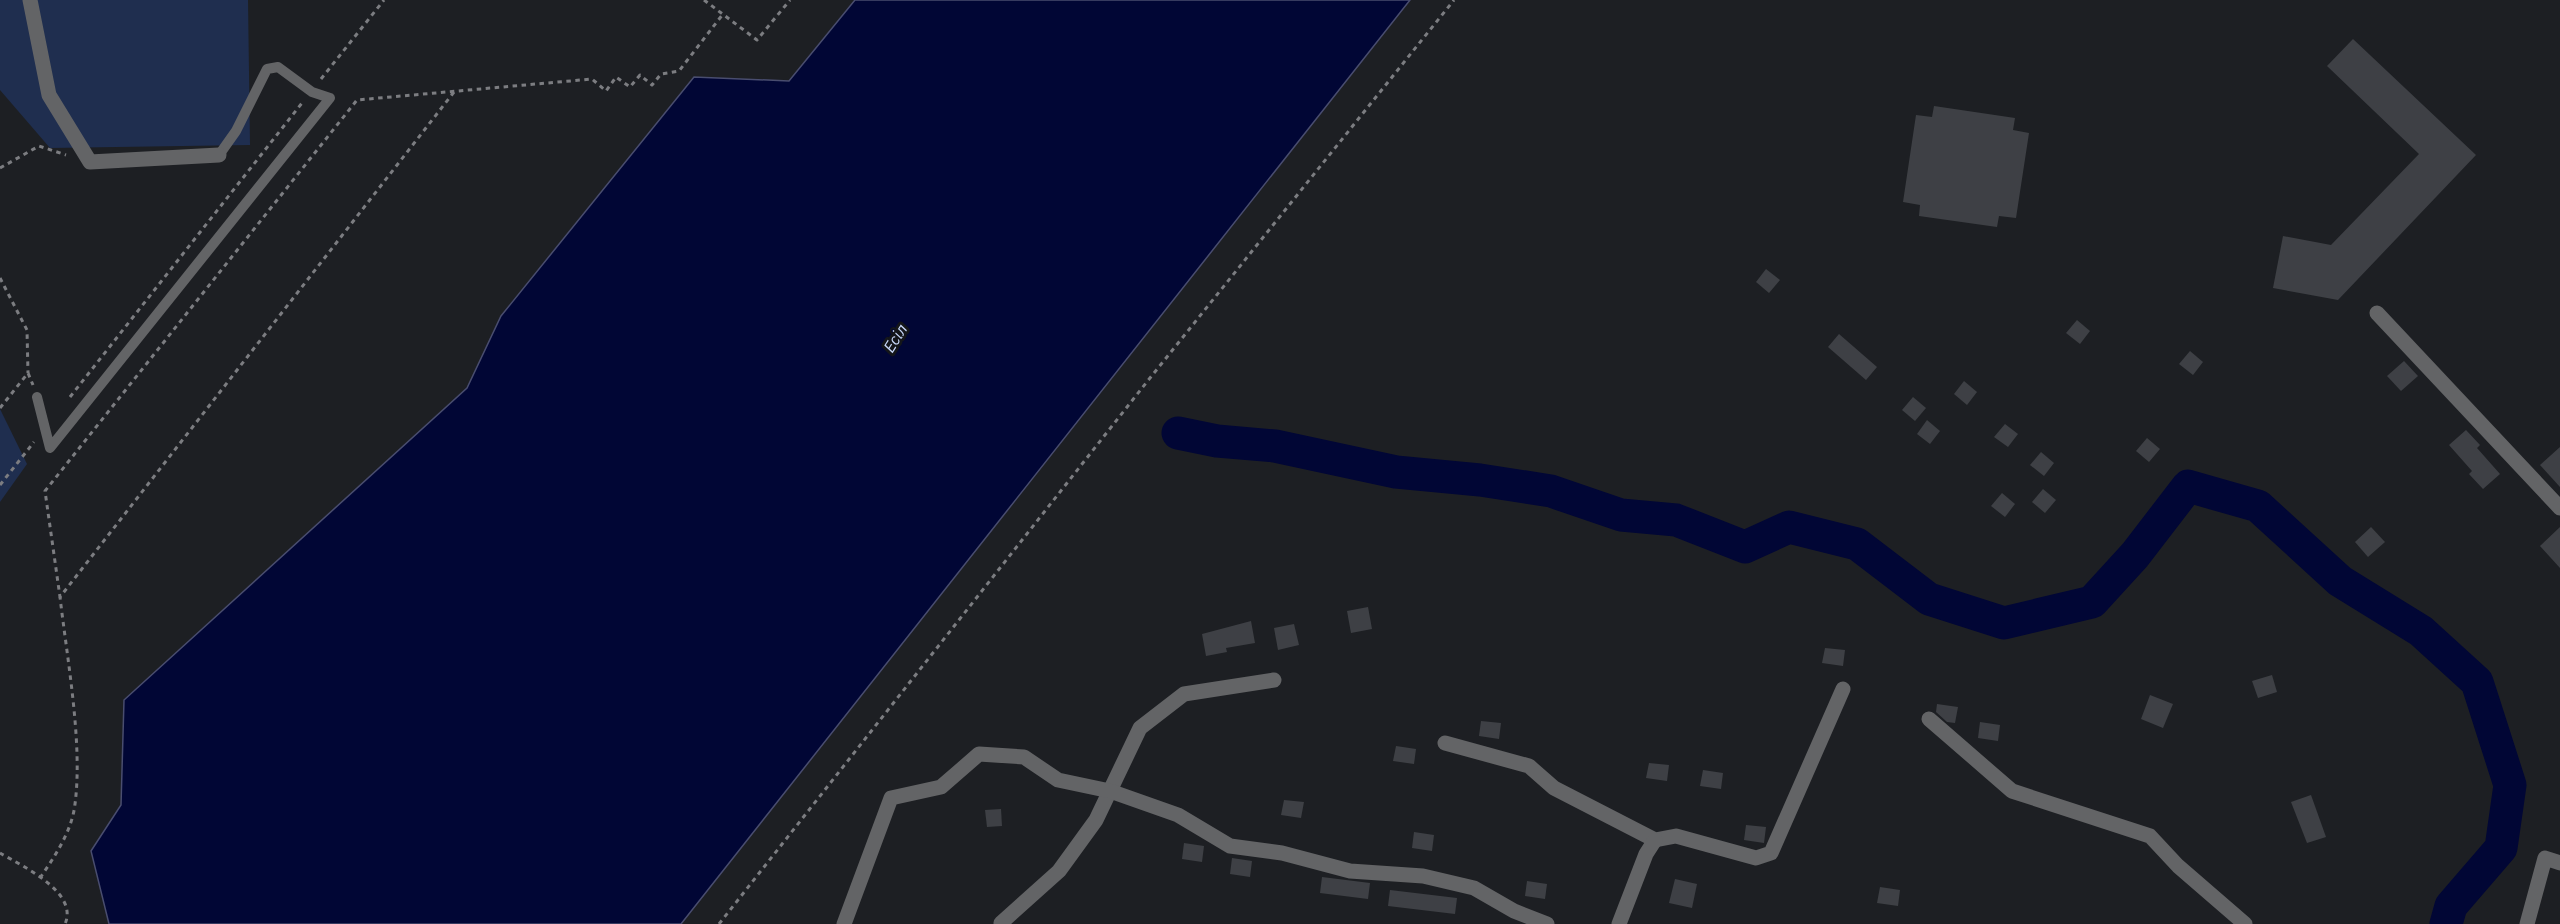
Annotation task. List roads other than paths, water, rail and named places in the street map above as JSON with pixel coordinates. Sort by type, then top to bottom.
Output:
[{"type":"street","points":[[30,0],[49,95],[90,162],[219,155]]},
{"type":"street","points":[[2377,313],[2560,508]]},
{"type":"street","points":[[1001,923],[1059,871],[1096,820],[1140,728],[1184,694],[1274,680]]},
{"type":"street","points":[[1445,743],[1529,766],[1554,788],[1655,840],[1676,836],[1756,858],[1772,853],[1843,689]]},
{"type":"street","points":[[1929,719],[2012,791],[2150,836],[2178,866],[2245,924]]},
{"type":"street","points":[[844,924],[891,798],[941,787],[979,754],[1024,757],[1058,780],[1110,790],[1178,815],[1230,846],[1282,853],[1350,871],[1423,876],[1474,888],[1512,917],[1547,924]]},
{"type":"street","points":[[1619,924],[1646,854],[1655,840]]},
{"type":"street","points":[[2527,924],[2545,858],[2560,863]]},
{"type":"lane","points":[[37,397],[50,448],[330,98],[312,92],[278,67],[267,69],[236,130],[219,155]]},
{"type":"water","name":"Есіл","points":[[855,0],[1410,0],[681,924],[109,924],[91,851],[121,805],[124,700],[467,388],[501,316],[694,77],[789,81]]},
{"type":"waterway","points":[[1178,433],[1217,441],[1275,446],[1396,472],[1480,480],[1551,491],[1621,515],[1676,520],[1745,547],[1789,527],[1857,544],[1929,599],[2004,623],[2092,602],[2135,555],[2188,486],[2258,506],[2340,581],[2421,631],[2477,682],[2510,785],[2501,848],[2451,906],[2446,924]]}]
